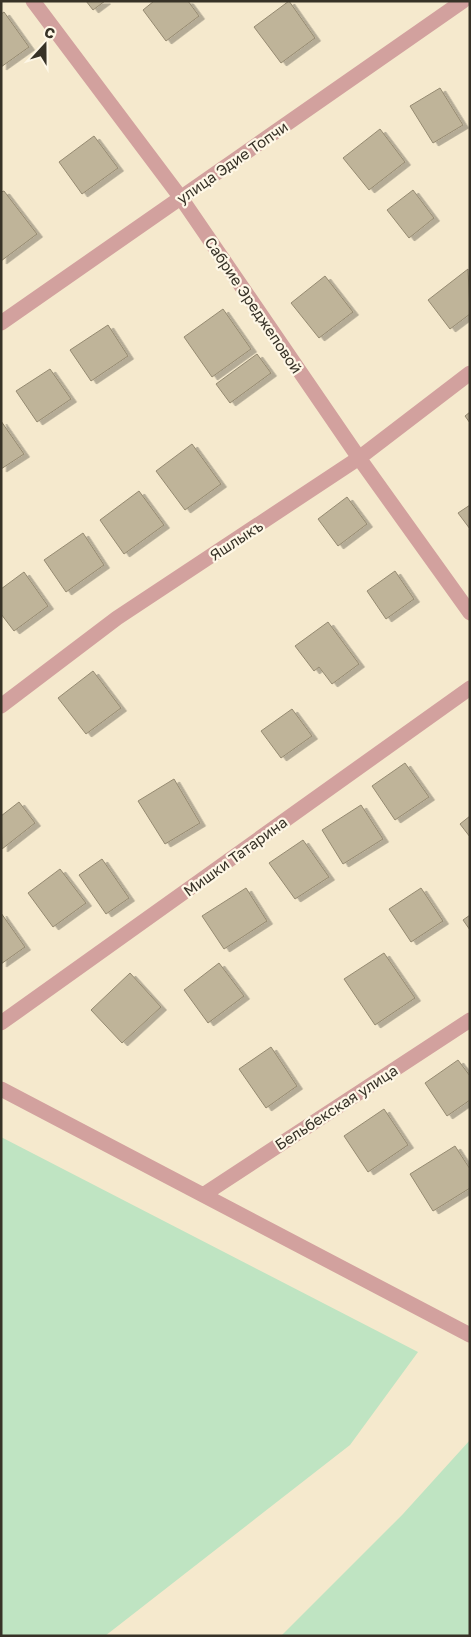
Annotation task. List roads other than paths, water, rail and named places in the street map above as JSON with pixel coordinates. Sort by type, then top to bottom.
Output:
[{"type":"street","name":"Сабрие Эреджеповой","points":[[34,1],[181,198],[359,458],[470,613]]},
{"type":"street","name":"улица Эдие Топчи","points":[[1,323],[462,1]]},
{"type":"street","name":"Яшлыкъ","points":[[1,706],[117,618],[359,458],[470,373]]},
{"type":"street","name":"Мишки Татарина","points":[[1,1024],[470,688]]},
{"type":"street","name":"Бельбекская улица","points":[[203,1195],[470,1020]]},
{"type":"street","points":[[1,1089],[470,1335]]}]
